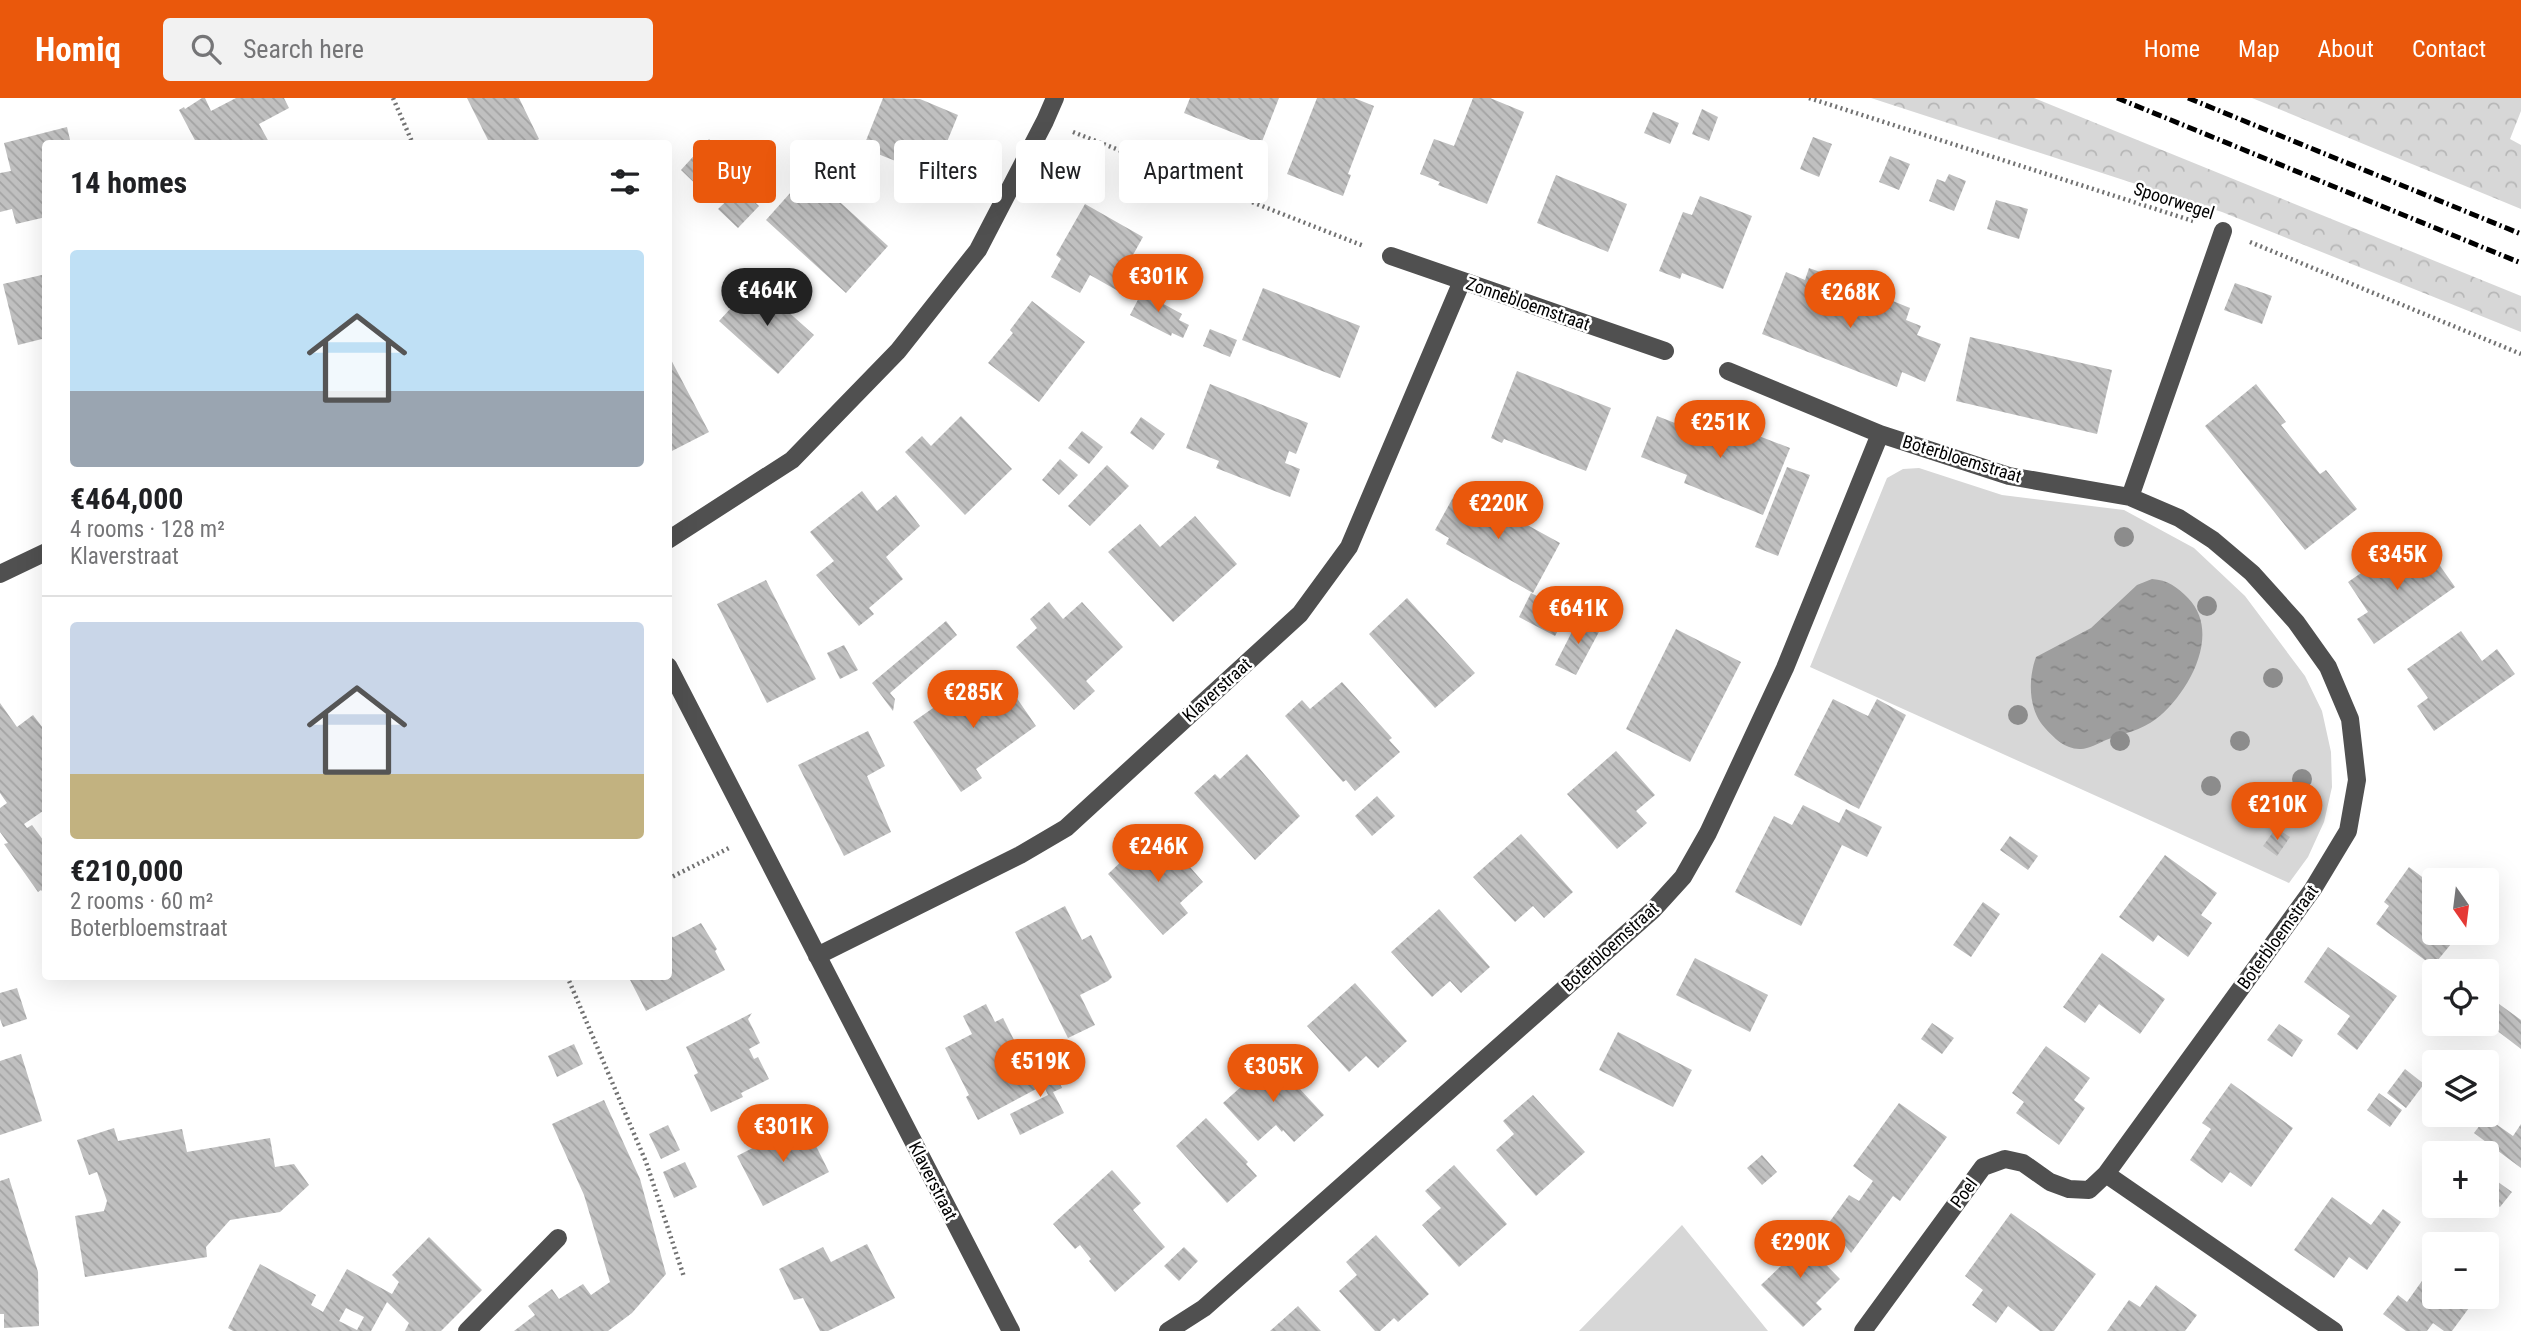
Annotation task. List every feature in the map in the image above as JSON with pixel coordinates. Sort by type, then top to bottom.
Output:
[{"type":"street","points":[[672,537],[792,460],[898,351],[978,250],[1055,98]]},
{"type":"street","points":[[2130,497],[2223,231]]},
{"type":"street","name":"Zonnebloemstraat","points":[[1391,256],[1665,351]]},
{"type":"street","name":"Klaverstraat","points":[[817,956],[1020,855],[1066,828],[1300,614],[1349,547],[1461,281]]},
{"type":"street","name":"Boterbloemstraat","points":[[1728,372],[1880,434],[1962,463],[2009,476],[2130,497],[2179,518],[2213,540],[2252,573],[2296,622],[2328,667],[2350,719],[2357,780],[2348,831],[2314,889],[2106,1174]]},
{"type":"street","name":"Boterbloemstraat","points":[[1168,1331],[1204,1308],[1653,910],[1684,877],[1708,834],[1785,668],[1880,434]]},
{"type":"street","points":[[0,574],[42,554]]},
{"type":"street","name":"Klaverstraat","points":[[672,674],[1011,1331]]},
{"type":"street","name":"Poel","points":[[1863,1331],[1983,1167],[2005,1159],[2022,1163],[2050,1182],[2070,1189],[2089,1190],[2106,1174]]},
{"type":"street","points":[[2106,1174],[2334,1331]]},
{"type":"street","points":[[467,1331],[558,1238]]},
{"type":"path","points":[[393,98],[411,140]]},
{"type":"path","name":"Spoorwegel","points":[[1809,98],[2223,231],[2521,354]]},
{"type":"path","points":[[1045,121],[1391,256]]},
{"type":"path","points":[[672,877],[754,835]]},
{"type":"path","points":[[569,980],[646,1162],[684,1277]]},
{"type":"green space","points":[[1871,98],[2034,98],[2521,296],[2521,332],[2222,212]]},
{"type":"green space","points":[[2252,98],[2521,98],[2521,111],[2510,139],[2521,145],[2521,209]]},
{"type":"green space","points":[[1919,468],[2002,495],[2124,510],[2194,548],[2245,596],[2305,676],[2322,711],[2331,752],[2332,787],[2324,822],[2308,857],[2289,883],[1810,667],[1887,478],[1903,469]]},
{"type":"green space","points":[[1682,1225],[1768,1331],[1579,1331]]},
{"type":"water","points":[[2152,579],[2176,587],[2198,613],[2202,629],[2201,646],[2189,680],[2168,708],[2145,726],[2087,748],[2076,749],[2065,745],[2045,728],[2035,712],[2031,684],[2036,657],[2091,628],[2137,585]]},
{"type":"building","points":[[202,98],[205,98],[211,111],[236,98],[284,98],[289,108],[259,124],[268,140],[195,140],[179,110],[184,107],[185,109]]},
{"type":"building","points":[[467,98],[519,98],[539,139],[488,140]]},
{"type":"building","points":[[883,98],[920,99],[958,115],[948,140],[894,140],[894,160],[880,155],[880,140],[866,140]]},
{"type":"building","points":[[1190,98],[1279,98],[1263,140],[1251,140],[1184,113]]},
{"type":"building","points":[[1317,98],[1354,98],[1374,106],[1348,174],[1351,175],[1343,196],[1287,174]]},
{"type":"building","points":[[1473,98],[1490,98],[1524,112],[1487,204],[1438,185],[1440,182],[1420,174],[1434,139],[1454,146]]},
{"type":"building","points":[[1702,109],[1718,117],[1709,141],[1692,134]]},
{"type":"building","points":[[1653,112],[1679,123],[1670,144],[1644,133]]},
{"type":"building","points":[[67,127],[70,140],[42,140],[42,218],[16,224],[12,209],[0,212],[0,173],[11,171],[4,143]]},
{"type":"building","points":[[1813,137],[1832,144],[1819,177],[1800,169]]},
{"type":"building","points":[[1890,156],[1910,164],[1899,190],[1879,182]]},
{"type":"building","points":[[693,157],[693,182],[681,170]]},
{"type":"building","points":[[1949,174],[1966,181],[1954,211],[1929,201],[1937,179],[1945,182]]},
{"type":"building","points":[[1556,175],[1627,204],[1608,252],[1537,223]]},
{"type":"building","points":[[790,193],[790,203],[841,203],[888,246],[846,293],[766,220]]},
{"type":"building","points":[[1700,196],[1752,216],[1723,289],[1682,273],[1680,279],[1659,271],[1683,212],[1692,215]]},
{"type":"building","points":[[1996,200],[2028,209],[2019,239],[1987,229]]},
{"type":"building","points":[[724,203],[756,203],[759,206],[738,228],[718,209]]},
{"type":"building","points":[[1085,204],[1143,237],[1129,262],[1141,270],[1127,296],[1090,275],[1080,293],[1051,277],[1061,259],[1056,255]]},
{"type":"building","points":[[1809,268],[1834,277],[1829,289],[1875,308],[1878,309],[1883,297],[1910,308],[1906,320],[1921,326],[1917,335],[1941,344],[1925,382],[1902,372],[1897,387],[1762,334],[1786,272],[1805,280]]},
{"type":"building","points":[[42,275],[42,339],[18,345],[3,284]]},
{"type":"building","points":[[755,282],[814,335],[778,374],[719,321]]},
{"type":"building","points":[[2235,283],[2272,296],[2262,324],[2224,310]]},
{"type":"building","points":[[1145,286],[1161,294],[1158,301],[1182,314],[1179,320],[1189,325],[1183,338],[1172,333],[1171,336],[1130,315]]},
{"type":"building","points":[[1263,288],[1360,326],[1340,378],[1242,340]]},
{"type":"building","points":[[1032,301],[1085,342],[1039,402],[988,363],[1013,333],[1010,330]]},
{"type":"building","points":[[1210,329],[1237,340],[1230,357],[1203,346]]},
{"type":"building","points":[[1970,337],[2112,370],[2097,434],[1956,401]]},
{"type":"building","points":[[672,362],[709,432],[672,451]]},
{"type":"building","points":[[1517,371],[1611,408],[1586,471],[1504,439],[1502,443],[1491,438]]},
{"type":"building","points":[[1210,384],[1308,423],[1296,454],[1289,451],[1285,463],[1300,469],[1290,497],[1216,468],[1219,461],[1186,448]]},
{"type":"building","points":[[2256,384],[2286,422],[2281,425],[2320,474],[2326,470],[2357,509],[2305,550],[2205,426]]},
{"type":"building","points":[[961,416],[1012,469],[965,515],[905,452],[922,436],[931,446]]},
{"type":"building","points":[[1657,416],[1703,434],[1710,417],[1790,448],[1763,515],[1684,483],[1687,475],[1641,457]]},
{"type":"building","points":[[1141,417],[1165,434],[1153,450],[1130,433]]},
{"type":"building","points":[[1082,431],[1103,447],[1089,464],[1068,448]]},
{"type":"building","points":[[1060,459],[1078,475],[1059,495],[1042,480]]},
{"type":"building","points":[[1107,465],[1129,486],[1090,526],[1068,506]]},
{"type":"building","points":[[1787,467],[1810,475],[1778,556],[1755,547]]},
{"type":"building","points":[[862,491],[877,511],[896,495],[920,526],[886,557],[903,579],[869,608],[874,614],[859,626],[816,575],[834,561],[810,532]]},
{"type":"building","points":[[1455,494],[1470,502],[1473,495],[1560,543],[1533,593],[1446,544],[1449,538],[1435,530]]},
{"type":"building","points":[[1195,516],[1237,564],[1173,622],[1108,552],[1140,524],[1160,547]]},
{"type":"building","points":[[2402,545],[2422,574],[2438,563],[2455,587],[2374,644],[2357,619],[2368,612],[2348,582]]},
{"type":"building","points":[[766,580],[816,679],[767,703],[717,604]]},
{"type":"building","points":[[1531,593],[1568,612],[1555,636],[1519,617]]},
{"type":"building","points":[[1407,598],[1475,673],[1435,708],[1369,634]]},
{"type":"building","points":[[1049,602],[1063,619],[1082,602],[1123,647],[1086,681],[1095,691],[1074,710],[1016,647],[1037,628],[1030,619]]},
{"type":"building","points":[[1580,616],[1601,628],[1576,675],[1555,665]]},
{"type":"building","points":[[946,621],[957,635],[890,693],[895,699],[893,711],[872,683]]},
{"type":"building","points":[[1676,629],[1741,662],[1690,762],[1626,729]]},
{"type":"building","points":[[2461,631],[2482,661],[2497,649],[2515,674],[2434,731],[2417,706],[2428,698],[2407,669]]},
{"type":"building","points":[[844,645],[858,670],[840,679],[827,653]]},
{"type":"building","points":[[972,681],[982,697],[1005,681],[1036,726],[976,769],[982,778],[961,792],[913,722]]},
{"type":"building","points":[[1342,682],[1392,738],[1389,740],[1400,752],[1355,791],[1346,780],[1343,782],[1285,716],[1302,700],[1310,709]]},
{"type":"building","points":[[1833,699],[1868,716],[1877,699],[1906,715],[1859,809],[1794,775]]},
{"type":"building","points":[[0,703],[17,727],[33,715],[42,727],[42,812],[24,824],[27,828],[32,825],[42,839],[42,891],[38,892],[4,844],[8,843],[0,832],[0,808],[7,803],[0,793]]},
{"type":"building","points":[[868,731],[885,766],[867,776],[891,832],[844,856],[798,765]]},
{"type":"building","points":[[1616,751],[1655,795],[1636,811],[1647,823],[1617,849],[1567,794]]},
{"type":"building","points":[[1247,754],[1300,816],[1255,860],[1194,793],[1215,774],[1220,779]]},
{"type":"building","points":[[1377,796],[1395,816],[1372,836],[1355,816]]},
{"type":"building","points":[[1803,805],[1839,823],[1846,809],[1882,827],[1867,857],[1842,845],[1801,926],[1735,892],[1774,816],[1792,825]]},
{"type":"building","points":[[2276,828],[2290,837],[2277,856],[2263,846]]},
{"type":"building","points":[[1521,834],[1573,892],[1544,918],[1533,906],[1515,922],[1473,877]]},
{"type":"building","points":[[1163,836],[1203,882],[1180,903],[1188,913],[1163,935],[1108,874],[1125,858],[1131,866]]},
{"type":"building","points":[[2010,836],[2038,856],[2028,870],[2000,850]]},
{"type":"building","points":[[2165,855],[2217,893],[2201,915],[2212,923],[2188,957],[2158,935],[2153,942],[2119,917]]},
{"type":"building","points":[[2409,867],[2422,877],[2422,945],[2450,945],[2439,959],[2424,959],[2376,924],[2389,906],[2384,902]]},
{"type":"building","points":[[1983,902],[2000,914],[1971,957],[1953,945]]},
{"type":"building","points":[[1065,906],[1082,940],[1091,935],[1112,977],[1080,995],[1095,1025],[1068,1038],[1015,932]]},
{"type":"building","points":[[1439,909],[1490,967],[1461,993],[1450,981],[1432,997],[1391,952]]},
{"type":"building","points":[[701,923],[717,949],[715,951],[725,970],[646,1011],[630,980],[672,980],[674,937]]},
{"type":"building","points":[[2328,947],[2397,996],[2357,1050],[2337,1034],[2350,1016],[2304,982]]},
{"type":"building","points":[[2102,953],[2165,999],[2140,1034],[2099,1004],[2085,1023],[2063,1007]]},
{"type":"building","points":[[1695,958],[1768,995],[1750,1032],[1676,995]]},
{"type":"building","points":[[1355,983],[1407,1041],[1378,1068],[1366,1056],[1349,1072],[1307,1026]]},
{"type":"building","points":[[17,988],[27,1019],[3,1027],[0,1019],[0,993]]},
{"type":"building","points":[[986,1004],[995,1022],[1003,1018],[1038,1088],[978,1120],[966,1097],[969,1095],[945,1048],[972,1034],[963,1016]]},
{"type":"building","points":[[2499,1004],[2521,1020],[2521,1049],[2499,1032]]},
{"type":"building","points":[[752,1013],[748,1019],[760,1043],[749,1049],[754,1059],[758,1057],[769,1079],[741,1093],[743,1097],[711,1112],[694,1075],[698,1073],[686,1047]]},
{"type":"building","points":[[1932,1023],[1954,1038],[1942,1054],[1921,1039]]},
{"type":"building","points":[[2279,1024],[2303,1040],[2292,1057],[2267,1040]]},
{"type":"building","points":[[1618,1032],[1692,1070],[1673,1107],[1599,1070]]},
{"type":"building","points":[[574,1044],[583,1064],[557,1077],[548,1056]]},
{"type":"building","points":[[2046,1046],[2090,1078],[2074,1100],[2085,1108],[2059,1145],[2016,1113],[2024,1102],[2012,1093]]},
{"type":"building","points":[[1045,1052],[1062,1088],[1053,1092],[1064,1113],[1020,1135],[1010,1114],[1048,1095],[1031,1059]]},
{"type":"building","points":[[21,1054],[42,1121],[0,1135],[0,1061]]},
{"type":"building","points":[[1272,1059],[1324,1115],[1294,1142],[1276,1125],[1258,1141],[1223,1103]]},
{"type":"building","points":[[2405,1069],[2422,1082],[2422,1087],[2406,1108],[2387,1093]]},
{"type":"building","points":[[2231,1083],[2293,1128],[2251,1187],[2230,1172],[2222,1183],[2190,1160],[2211,1129],[2202,1123]]},
{"type":"building","points":[[2379,1093],[2402,1110],[2390,1127],[2367,1110]]},
{"type":"building","points":[[1533,1095],[1585,1152],[1536,1196],[1496,1150],[1514,1134],[1503,1121]]},
{"type":"building","points":[[604,1100],[640,1179],[666,1274],[632,1313],[608,1331],[514,1331],[535,1315],[528,1306],[552,1289],[559,1299],[583,1284],[591,1295],[610,1282],[584,1195],[552,1124]]},
{"type":"building","points":[[1899,1103],[1947,1137],[1900,1201],[1893,1196],[1851,1253],[1828,1224],[1849,1195],[1859,1201],[1873,1181],[1853,1166]]},
{"type":"building","points":[[1206,1118],[1248,1162],[1246,1164],[1257,1176],[1227,1203],[1176,1146]]},
{"type":"building","points":[[804,1122],[829,1172],[763,1206],[737,1156]]},
{"type":"building","points":[[2521,1124],[2521,1168],[2499,1152],[2499,1141],[2485,1141],[2474,1133],[2478,1127],[2499,1126],[2513,1136]]},
{"type":"building","points":[[668,1125],[680,1150],[661,1159],[649,1134]]},
{"type":"building","points":[[114,1128],[118,1141],[182,1129],[187,1152],[270,1138],[275,1167],[294,1164],[309,1185],[280,1212],[230,1220],[206,1247],[207,1257],[85,1277],[75,1216],[104,1211],[107,1201],[97,1172],[89,1175],[77,1140]]},
{"type":"building","points":[[1762,1155],[1777,1172],[1762,1185],[1747,1168]]},
{"type":"building","points":[[685,1162],[697,1187],[674,1198],[663,1172]]},
{"type":"building","points":[[1454,1165],[1507,1224],[1459,1267],[1422,1225],[1441,1208],[1425,1191]]},
{"type":"building","points":[[1112,1170],[1141,1203],[1133,1210],[1165,1247],[1115,1292],[1089,1261],[1091,1259],[1080,1245],[1075,1249],[1053,1224]]},
{"type":"building","points":[[9,1178],[38,1272],[39,1326],[4,1328],[4,1314],[0,1314],[0,1181]]},
{"type":"building","points":[[2499,1183],[2512,1192],[2499,1206]]},
{"type":"building","points":[[2332,1197],[2371,1225],[2383,1209],[2401,1222],[2367,1270],[2349,1257],[2334,1278],[2294,1250]]},
{"type":"building","points":[[2011,1213],[2096,1274],[2054,1331],[2040,1331],[2008,1306],[1996,1323],[1972,1305],[1983,1290],[1965,1276]]},
{"type":"building","points":[[1794,1232],[1840,1279],[1816,1303],[1822,1309],[1803,1327],[1761,1285],[1781,1266],[1771,1255]]},
{"type":"building","points":[[1376,1235],[1429,1294],[1398,1322],[1394,1318],[1380,1331],[1375,1331],[1339,1291],[1357,1275],[1346,1262]]},
{"type":"building","points":[[429,1237],[482,1290],[441,1331],[405,1331],[409,1323],[387,1302],[371,1331],[233,1331],[228,1328],[260,1264],[316,1295],[311,1305],[323,1312],[347,1269],[392,1294],[399,1282],[392,1275]],"holes":[[[346,1308],[364,1317],[357,1330],[339,1321]]]},
{"type":"building","points":[[867,1244],[895,1298],[828,1331],[820,1331],[803,1298],[794,1300],[779,1269],[823,1247],[831,1262]]},
{"type":"building","points":[[1184,1247],[1198,1261],[1179,1281],[1164,1266]]},
{"type":"building","points":[[2422,1281],[2422,1309],[2468,1309],[2452,1331],[2444,1331],[2433,1323],[2427,1331],[2406,1331],[2383,1314],[2398,1295],[2407,1302]]},
{"type":"building","points":[[2156,1285],[2197,1315],[2185,1331],[2107,1331],[2129,1300],[2140,1307]]},
{"type":"building","points":[[1298,1306],[1321,1331],[1270,1331]]},
{"type":"railway","points":[[2117,98],[2521,263]]},
{"type":"railway","points":[[2188,98],[2521,234]]}]
